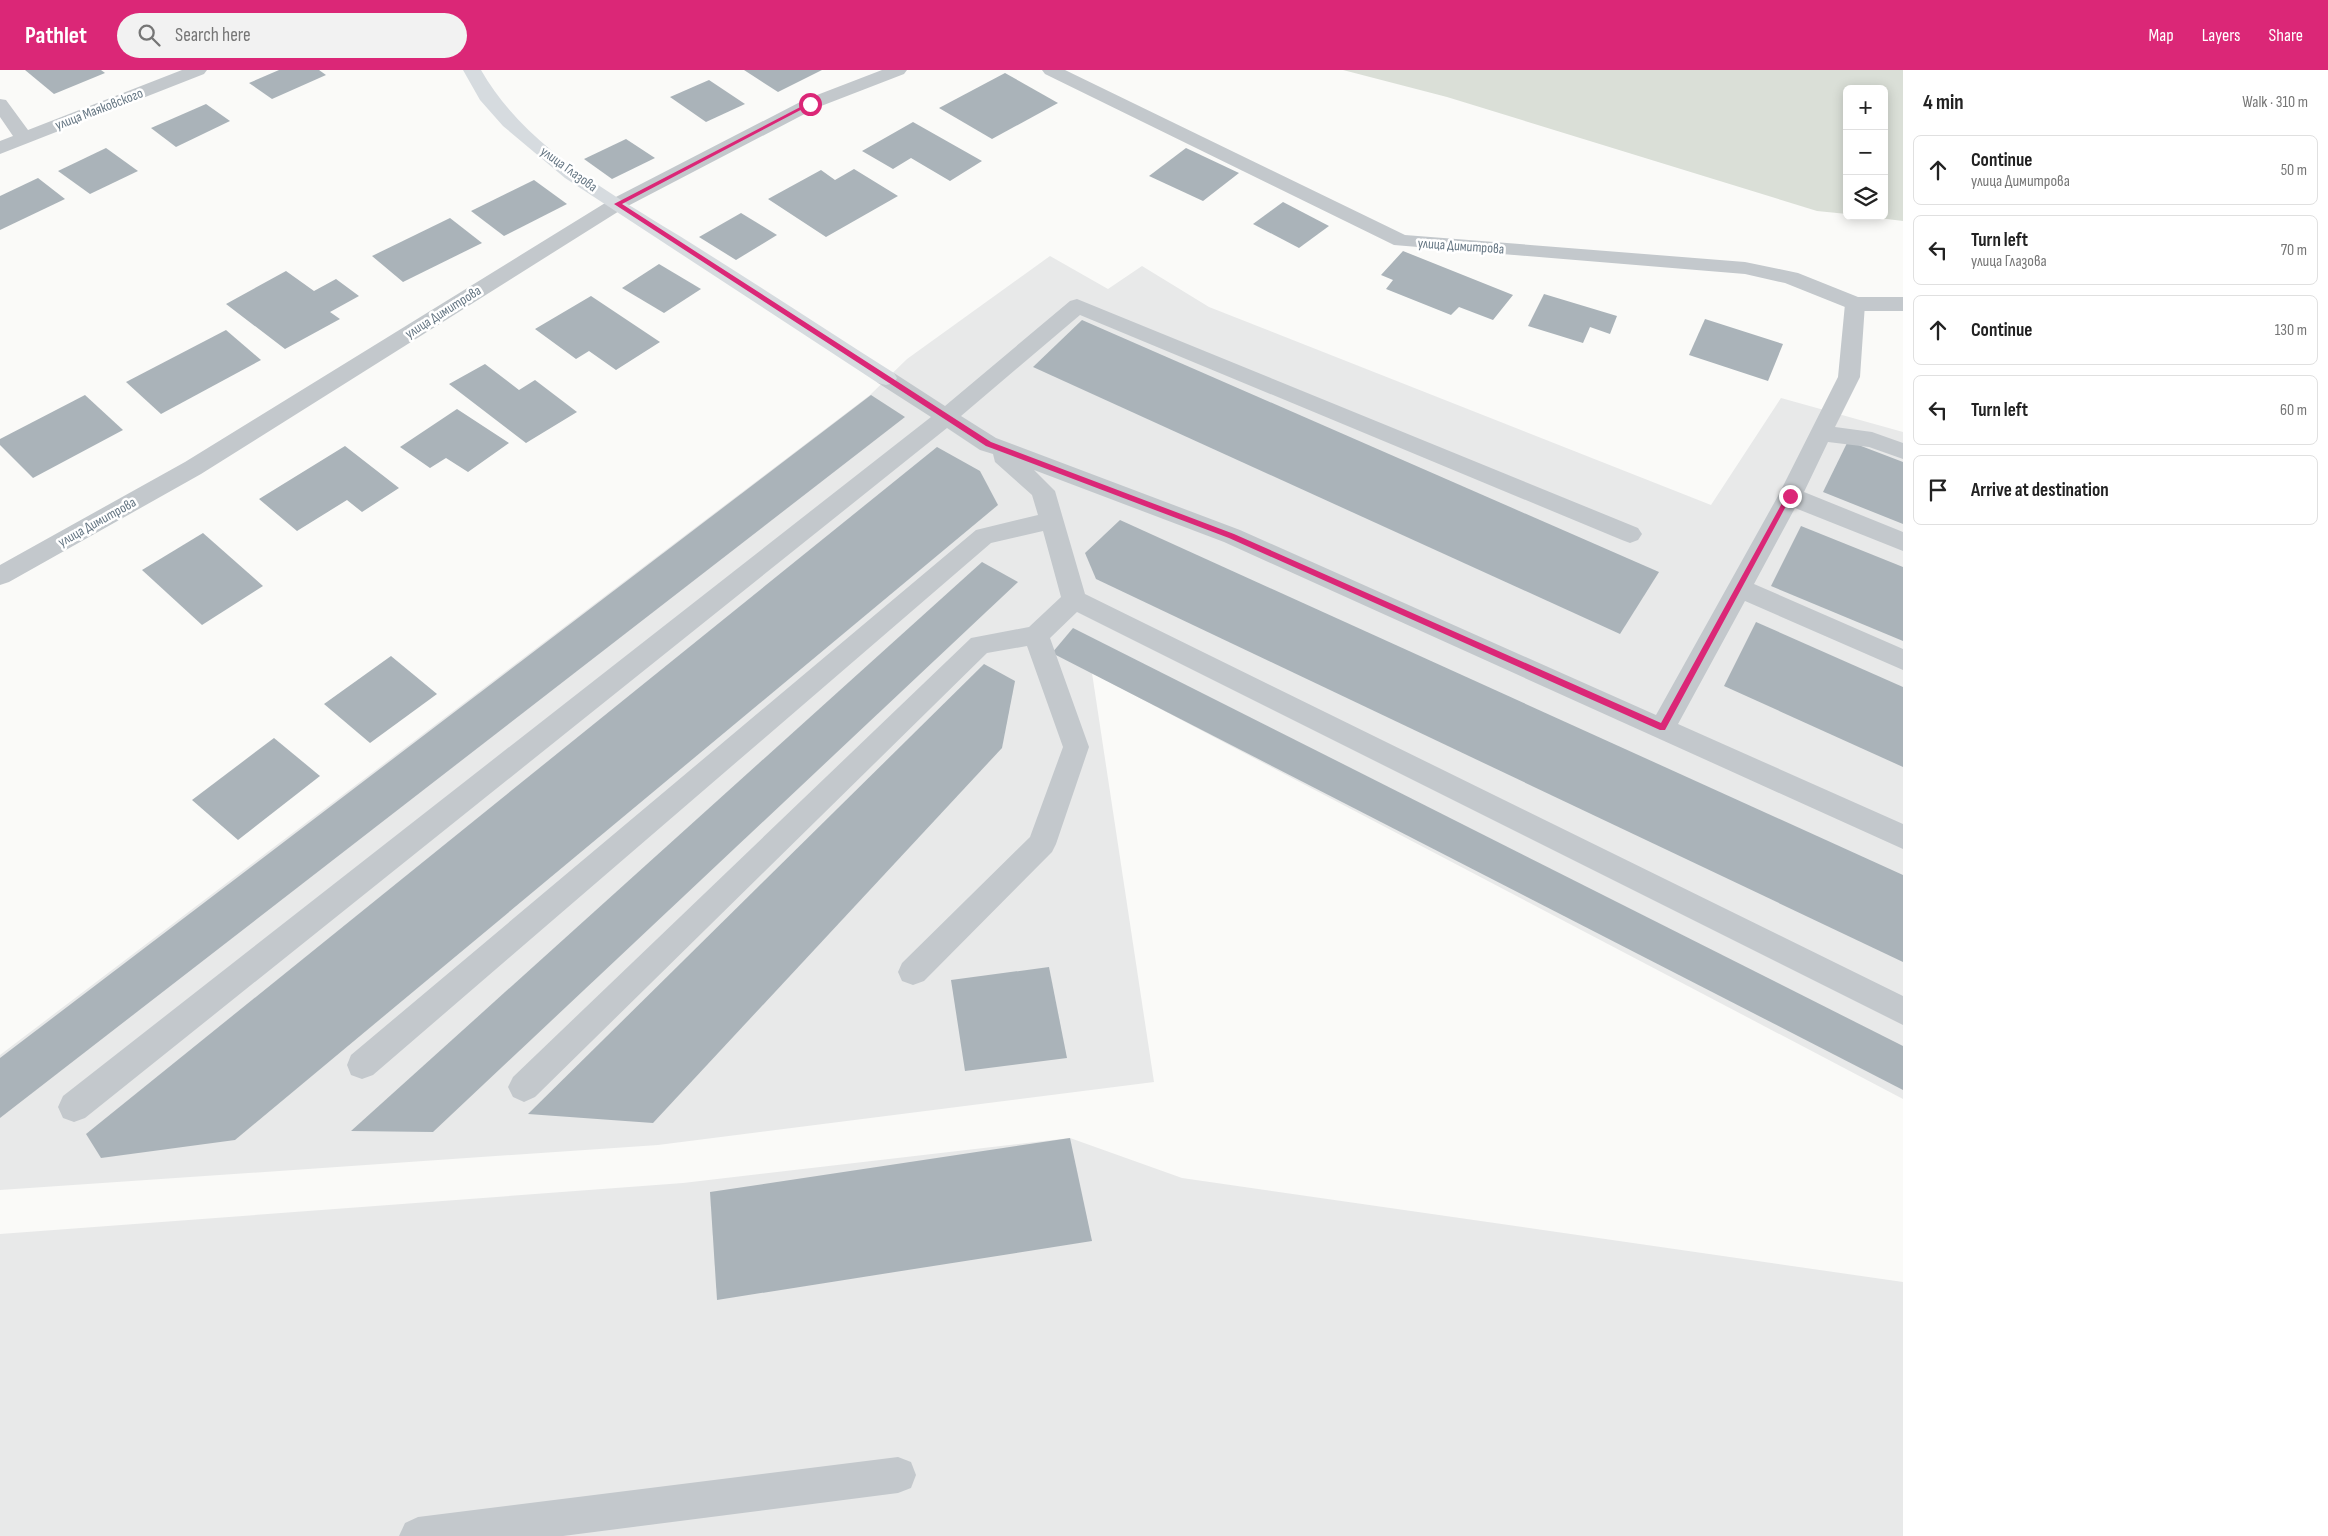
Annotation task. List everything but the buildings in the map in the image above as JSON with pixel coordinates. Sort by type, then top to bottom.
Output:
[{"type":"street","name":"улица Маяковского","points":[[0,148],[198,70]]},
{"type":"street","name":"улица Глазова","points":[[472,70],[477,81],[499,112],[543,152],[617,204],[886,378]]},
{"type":"street","name":"улица Димитрова","points":[[0,576],[193,468],[617,204],[810,104],[898,70]]},
{"type":"street","name":"улица Димитрова","points":[[1051,70],[1401,241],[1744,268],[1790,278],[1854,304],[1903,304]]},
{"type":"street","points":[[0,104],[24,138]]},
{"type":"street","points":[[1662,728],[1790,496],[1849,377],[1854,304]]},
{"type":"street","points":[[74,1107],[946,417],[1077,306],[1630,534]]},
{"type":"street","points":[[886,378],[988,444],[1043,491],[1074,600],[1903,1011]]},
{"type":"street","points":[[1821,433],[1872,440],[1903,451]]},
{"type":"street","points":[[988,444],[1232,536],[1903,837]]},
{"type":"street","points":[[1790,496],[1903,542]]},
{"type":"street","points":[[362,1066],[984,536],[1051,521]]},
{"type":"street","points":[[1739,588],[1903,660]]},
{"type":"street","points":[[524,1087],[980,645],[1036,635],[1074,600]]},
{"type":"street","points":[[913,972],[1042,844],[1076,747],[1036,635]]},
{"type":"street","points":[[418,1536],[898,1475]]},
{"type":"shaded area","points":[[1343,70],[1903,70],[1903,221],[1888,219],[1888,85],[1843,85],[1843,214],[1817,211],[1447,97]]},
{"type":"shaded area","points":[[1050,256],[1108,289],[1142,266],[1209,307],[1711,505],[1781,398],[1903,432],[1903,1099],[1092,673],[1154,1082],[658,1145],[0,1190],[0,1055],[870,395],[907,359]]},
{"type":"shaded area","points":[[1070,1138],[1182,1178],[1903,1282],[1903,1536],[0,1536],[0,1234],[683,1183]]},
{"type":"route","points":[[810,104],[617,204],[988,444],[1232,536],[1662,728],[1790,496]]}]
